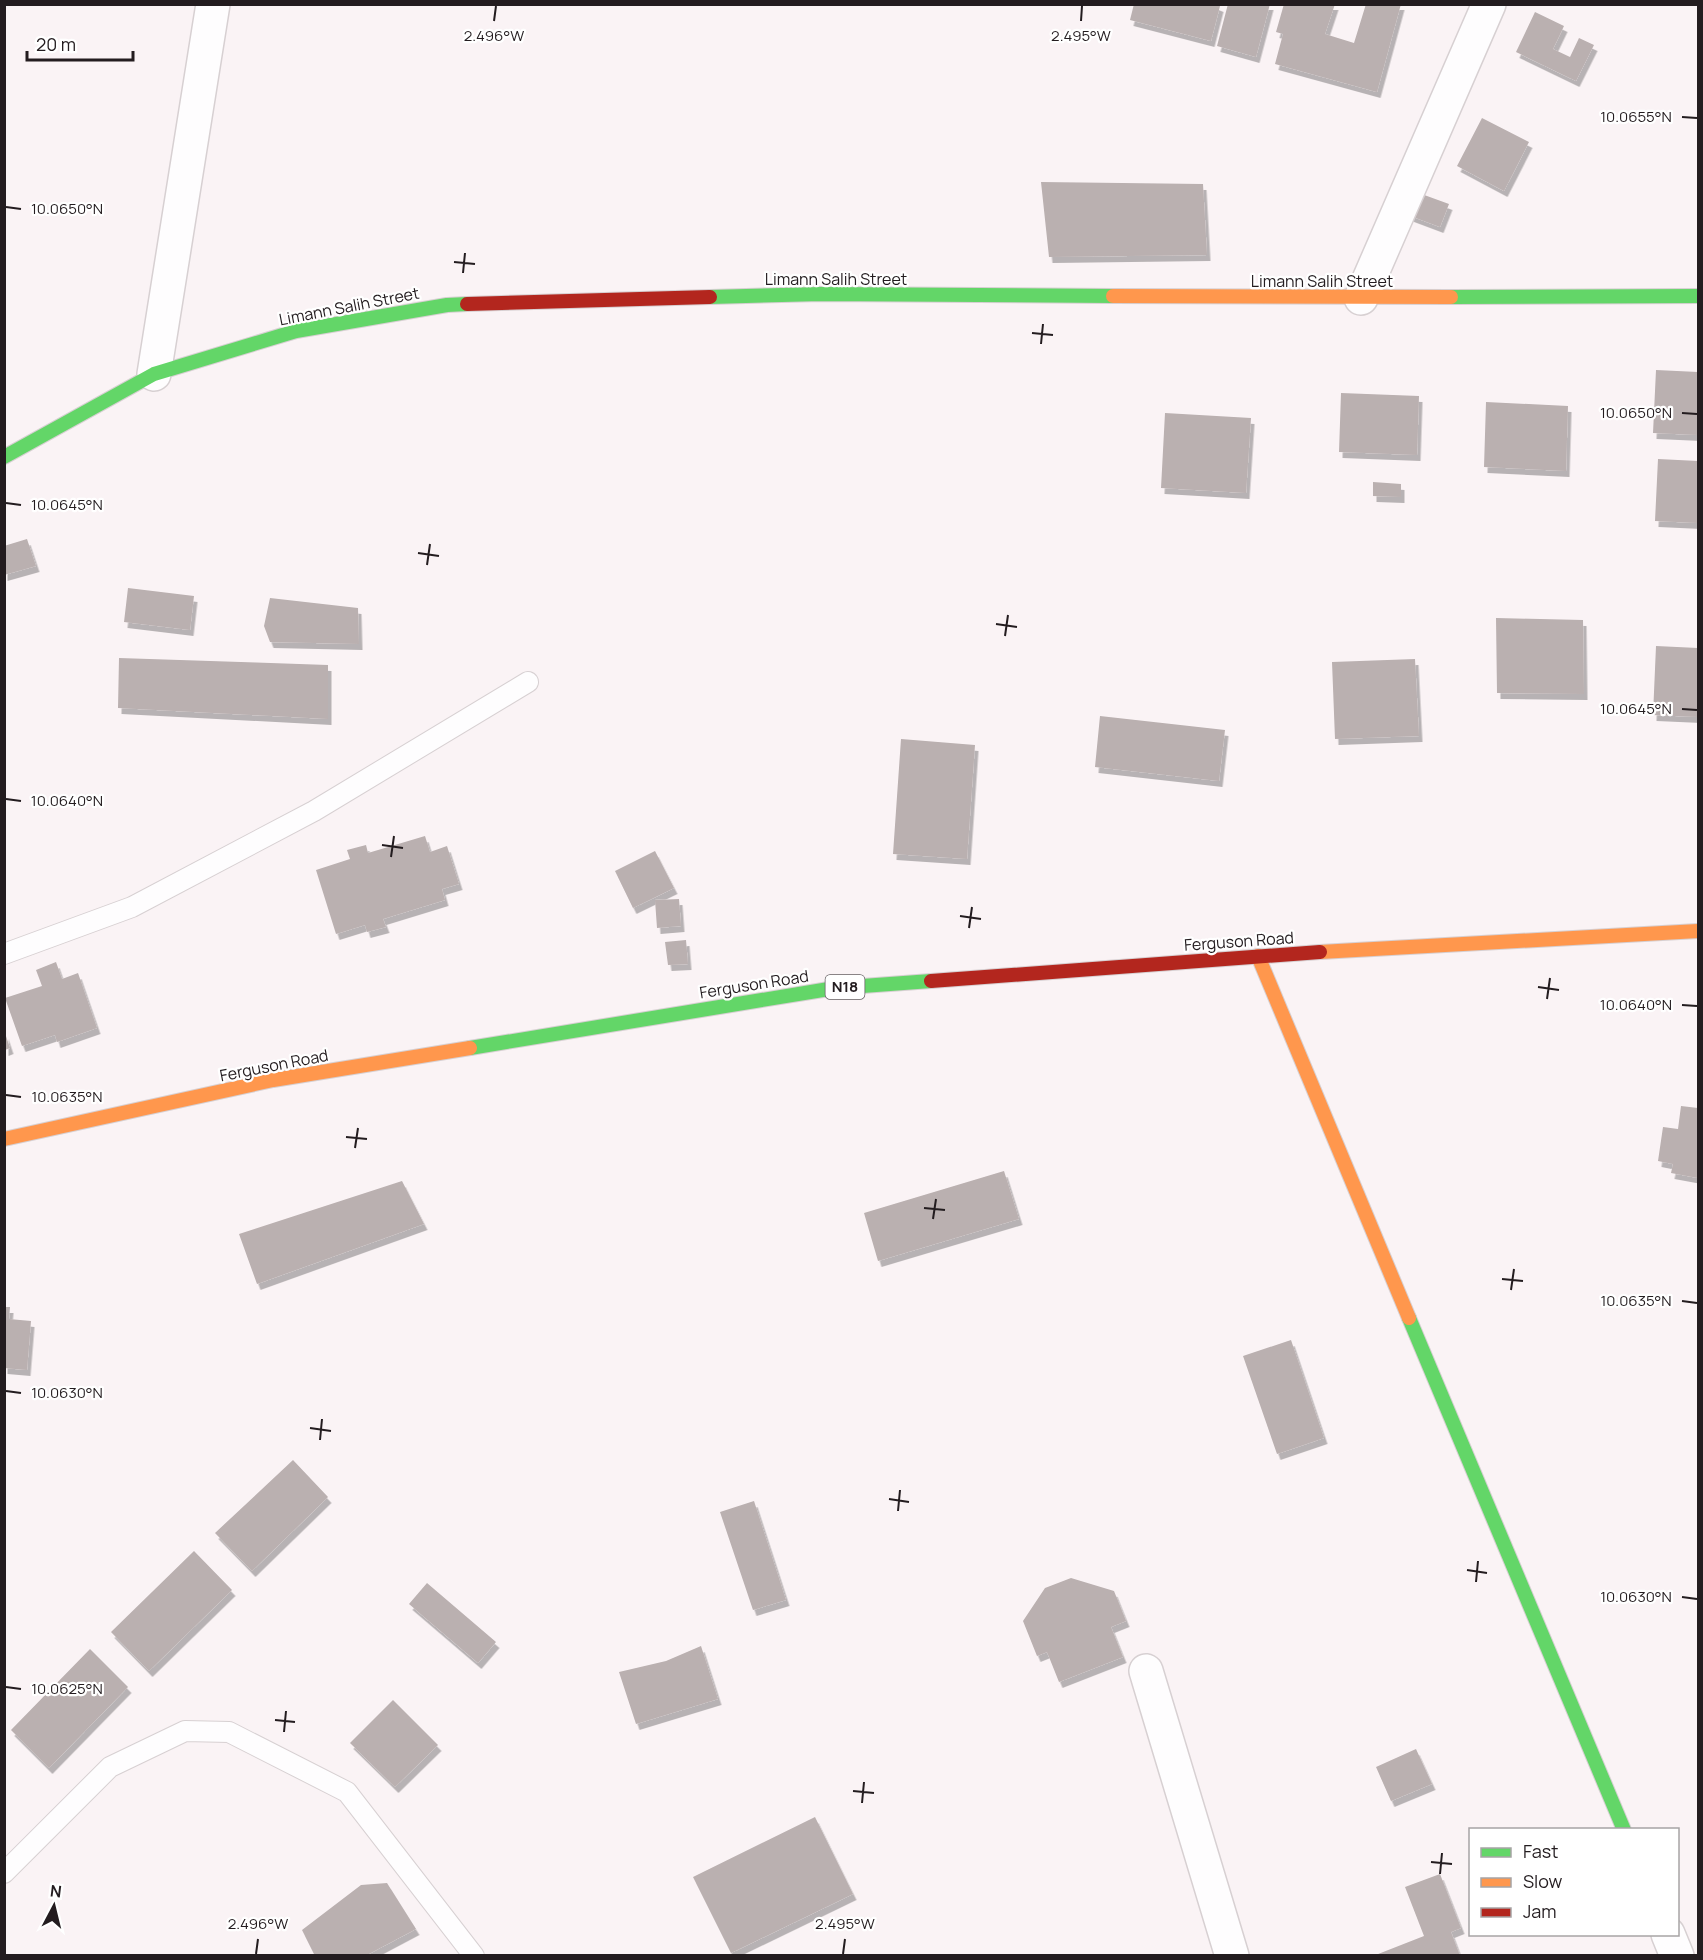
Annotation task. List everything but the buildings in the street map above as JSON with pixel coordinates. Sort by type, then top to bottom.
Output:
[{"type":"main road","name":"Limann Salih Street","points":[[4,456],[154,374],[296,331],[447,305],[821,294],[1360,298],[1698,296]]},
{"type":"main road","name":"Ferguson Road","points":[[4,1139],[273,1080],[835,988],[1258,956],[1698,931]]},
{"type":"main road","points":[[1258,956],[1623,1828]]},
{"type":"street","points":[[154,374],[213,4]]},
{"type":"street","points":[[1360,298],[1489,4]]},
{"type":"street","points":[[1146,1671],[1232,1956]]},
{"type":"street","points":[[1668,1936],[1677,1956]]},
{"type":"lane","points":[[4,954],[132,907],[314,811],[528,682]]},
{"type":"lane","points":[[4,1873],[110,1767],[185,1731],[229,1732],[347,1792],[474,1956]]},
{"type":"traffic: fast","points":[[710,297],[821,294],[1113,296]]},
{"type":"traffic: fast","points":[[1451,297],[1698,296]]},
{"type":"traffic: fast","points":[[4,457],[154,374],[296,331],[447,305],[467,304]]},
{"type":"traffic: fast","points":[[470,1048],[835,988],[931,981]]},
{"type":"traffic: fast","points":[[1409,1318],[1623,1828]]},
{"type":"traffic: slow","points":[[1113,296],[1451,297]]},
{"type":"traffic: slow","points":[[1320,952],[1698,931]]},
{"type":"traffic: slow","points":[[1258,956],[1409,1318]]},
{"type":"traffic: slow","points":[[4,1139],[273,1080],[470,1048]]},
{"type":"traffic: jam","points":[[467,304],[710,297]]},
{"type":"traffic: jam","points":[[931,981],[1320,952]]}]
